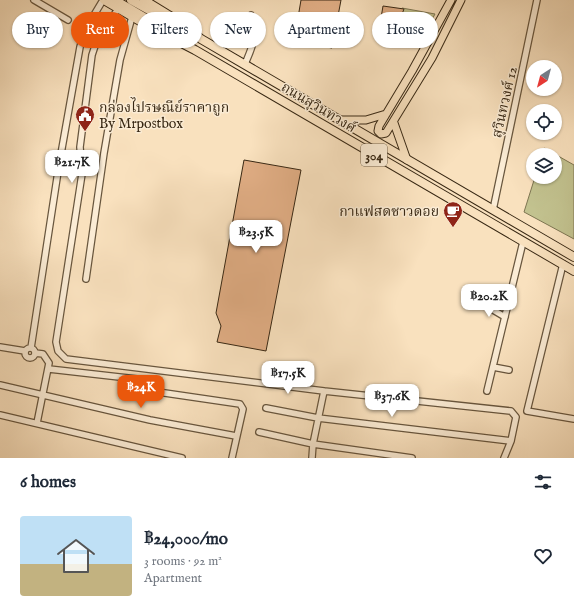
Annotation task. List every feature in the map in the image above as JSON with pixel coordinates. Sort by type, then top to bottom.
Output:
[{"type":"highway","name":"ถนนสุวินทวงศ์","points":[[103,0],[118,8],[139,9]]},
{"type":"highway","name":"ถนนสุวินทวงศ์","points":[[115,0],[183,24],[201,39],[574,257]]},
{"type":"highway","name":"ถนนสุวินทวงศ์","points":[[131,0],[139,9],[174,38],[574,271]]},
{"type":"main road","points":[[451,0],[412,71],[378,128],[379,132],[382,134],[386,133],[394,123],[432,58],[461,0]]},
{"type":"main road","points":[[341,120],[366,120],[386,114]]},
{"type":"main road","points":[[394,123],[408,160]]},
{"type":"street","points":[[34,0],[68,20]]},
{"type":"street","points":[[25,351],[25,356],[29,358],[33,357],[59,165],[80,47],[85,30],[103,0]]},
{"type":"street","name":"สุวินทวงศ์ 12","points":[[493,210],[537,0]]},
{"type":"street","points":[[118,8],[97,40],[92,55],[80,147],[82,174],[56,342],[58,351],[66,359],[324,391],[511,411],[516,417],[504,458]]},
{"type":"street","points":[[86,280],[105,145],[120,60],[139,9]]},
{"type":"street","points":[[245,64],[251,48]]},
{"type":"street","points":[[487,391],[523,242]]},
{"type":"street","points":[[562,264],[527,411],[574,419]]},
{"type":"street","points":[[483,304],[505,317]]},
{"type":"street","points":[[0,347],[25,351],[33,350],[45,356],[49,362],[49,369],[37,423]]},
{"type":"street","points":[[493,367],[509,370]]},
{"type":"street","points":[[49,369],[137,379],[158,392],[240,404],[243,409],[232,458]]},
{"type":"street","points":[[0,385],[150,420],[236,436]]},
{"type":"street","points":[[312,458],[313,444],[324,391]]},
{"type":"street","points":[[266,408],[318,418],[510,440]]},
{"type":"street","points":[[0,415],[182,458]]},
{"type":"street","points":[[259,432],[313,444],[412,458]]},
{"type":"green space","points":[[402,8],[424,12],[399,12]]},
{"type":"green space","points":[[562,158],[574,165],[574,239],[524,212],[533,184],[562,184]]},
{"type":"building","points":[[301,0],[341,0],[339,12],[299,12]]},
{"type":"building","points":[[383,6],[404,9],[403,12],[382,12]]},
{"type":"building","points":[[244,160],[301,170],[266,351],[217,342],[221,326],[216,313]]},
{"type":"place","name":"กล่องไปรษณีย์ราคาถูก By Mrpostbox","points":[[85,132]]},
{"type":"place","name":"กาแฟสดชาวดอย","points":[[453,228]]}]
